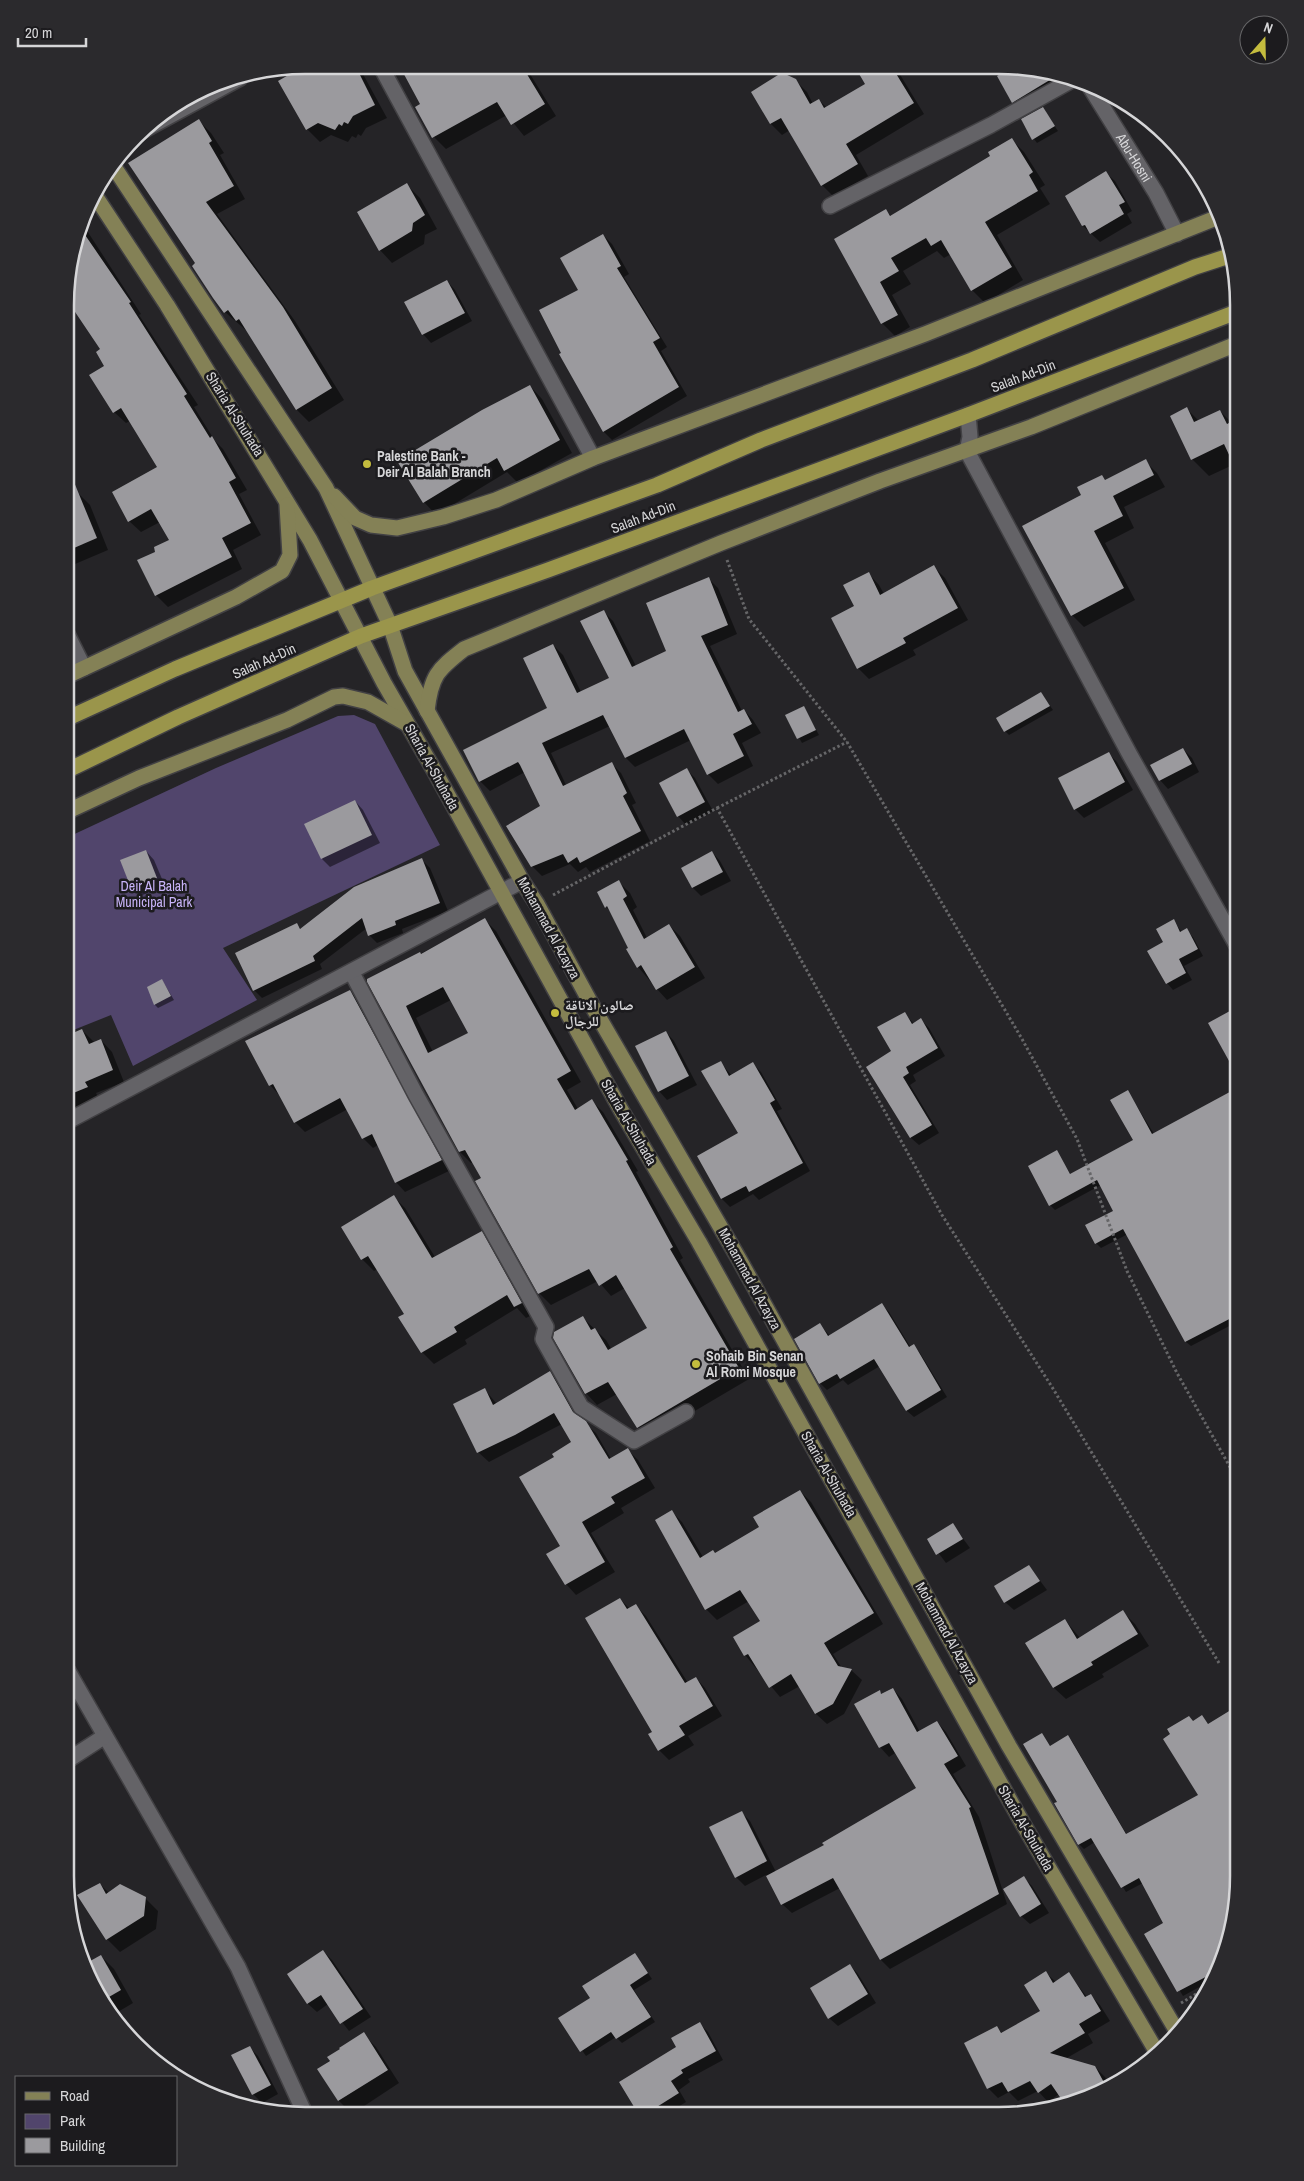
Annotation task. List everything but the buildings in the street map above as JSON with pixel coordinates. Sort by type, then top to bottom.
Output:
[{"type":"highway","name":"Salah Ad-Din","points":[[74,715],[175,669],[372,588],[657,485],[761,440],[972,360],[1195,267],[1225,257]]},
{"type":"highway","name":"Salah Ad-Din","points":[[74,767],[178,717],[360,636],[548,570],[968,415],[1230,314]]},
{"type":"main road","points":[[117,171],[326,488],[372,588]]},
{"type":"main road","name":"Sharia Al-Shuhada","points":[[99,201],[172,313],[287,500],[409,726],[621,1110],[699,1242],[1023,1824],[1154,2047]]},
{"type":"main road","points":[[326,488],[355,518],[371,525],[397,528],[443,517],[496,500],[593,458],[925,334],[1214,219]]},
{"type":"main road","points":[[427,711],[430,687],[437,673],[464,649],[721,543],[880,481],[967,451],[1230,347]]},
{"type":"main road","points":[[74,672],[236,597],[282,571],[290,555],[287,500]]},
{"type":"main road","name":"Mohammad Al Azayza","points":[[372,588],[390,625],[405,671],[427,711],[522,881],[538,904],[594,1008],[744,1267],[1009,1746],[1174,2027]]},
{"type":"main road","points":[[74,808],[139,778],[286,720],[334,697],[343,696],[368,702],[409,726]]},
{"type":"street","points":[[385,74],[593,458]]},
{"type":"street","points":[[830,206],[991,125],[1065,84]]},
{"type":"street","name":"Abu-Hosni","points":[[1095,95],[1156,193],[1177,234]]},
{"type":"street","points":[[184,108],[203,98]]},
{"type":"street","points":[[968,415],[970,437],[967,451],[1130,755],[1230,932]]},
{"type":"street","points":[[74,648],[84,668]]},
{"type":"street","points":[[74,1118],[352,973],[522,881]]},
{"type":"street","points":[[352,973],[416,1095],[542,1319],[546,1327],[543,1339],[581,1407],[634,1441],[686,1412]]},
{"type":"street","points":[[74,1682],[238,1967],[302,2107]]},
{"type":"street","points":[[74,1756],[105,1736]]},
{"type":"path","points":[[721,543],[749,619],[847,742],[1022,1039],[1078,1139],[1127,1270],[1177,1372],[1230,1468]]},
{"type":"path","points":[[538,904],[717,808],[847,742]]},
{"type":"path","points":[[717,808],[942,1215],[1052,1388],[1219,1663]]},
{"type":"path","points":[[1165,2012],[1199,1993]]},
{"type":"green space","name":"Deir Al Balah Municipal Park","points":[[354,715],[375,724],[440,845],[223,948],[257,1000],[133,1066],[111,1015],[74,1030],[74,834],[216,768],[338,716]]},
{"type":"place","name":"Palestine Bank - Deir Al Balah Branch","points":[[367,464]]},
{"type":"place","name":"صالون الاناقة للرجال","points":[[555,1013]]},
{"type":"place","name":"Sohaib Bin Senan Al Romi Mosque","points":[[696,1364]]}]
